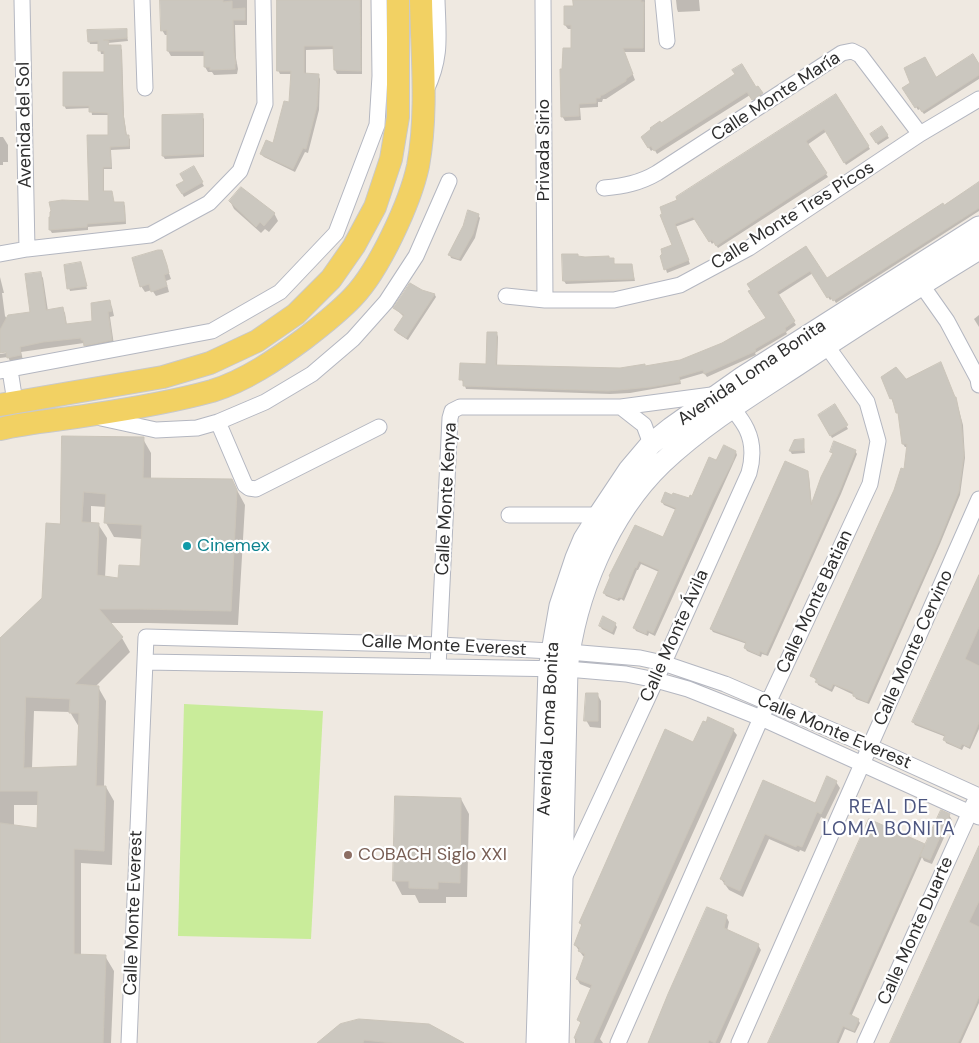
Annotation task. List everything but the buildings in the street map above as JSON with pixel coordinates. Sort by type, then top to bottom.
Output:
[{"type":"main road","points":[[8,403],[163,377],[210,363],[257,341],[296,314],[331,279],[354,246],[375,207],[391,159],[398,118],[398,0]]},
{"type":"main road","points":[[0,429],[90,415],[214,390],[242,378],[284,354],[325,323],[354,296],[377,262],[408,201],[418,166],[424,96],[421,0]]},
{"type":"main road","name":"Avenida Loma Bonita","points":[[537,1043],[559,660],[604,544],[636,492],[726,401],[916,277],[979,227]]},
{"type":"main road","name":"Avenida Loma Bonita","points":[[916,277],[979,250]]},
{"type":"main road","name":"Avenida Loma Bonita","points":[[558,1043],[562,882],[560,606],[584,539],[629,470],[651,444],[688,415],[726,401]]},
{"type":"street","name":"Avenida del Sol","points":[[22,0],[27,249]]},
{"type":"street","points":[[142,0],[145,88]]},
{"type":"street","points":[[0,254],[27,249],[150,235],[209,203],[240,171],[265,104],[263,0]]},
{"type":"street","points":[[8,403],[5,371],[212,331],[280,292],[336,233],[377,125],[380,76],[379,0]]},
{"type":"street","points":[[424,96],[434,74],[437,60],[437,0]]},
{"type":"street","name":"Privada Sirio","points":[[543,0],[545,300]]},
{"type":"street","points":[[663,0],[667,42]]},
{"type":"street","name":"Calle Monte María","points":[[604,188],[626,186],[650,177],[842,53],[852,51],[860,55],[920,134]]},
{"type":"street","name":"Calle Monte Tres Picos","points":[[506,296],[545,300],[614,300],[680,285],[749,248],[920,134],[979,99]]},
{"type":"street","points":[[90,415],[156,430],[197,428],[218,422],[265,402],[312,374],[353,339],[386,302],[416,256],[449,181]]},
{"type":"street","points":[[916,277],[947,322],[978,379],[979,385]]},
{"type":"street","name":"Calle Monte Batian","points":[[618,1043],[761,718],[870,484],[878,441],[867,402],[821,338]]},
{"type":"street","name":"Calle Monte Kenya","points":[[438,667],[450,418],[452,411],[460,407],[621,407],[726,401]]},
{"type":"street","name":"Calle Monte Ávila","points":[[562,882],[656,680],[751,468],[753,451],[746,424],[726,401]]},
{"type":"street","points":[[621,407],[644,425],[651,444]]},
{"type":"street","points":[[218,422],[245,485],[256,489],[379,427]]},
{"type":"street","name":"Calle Monte Cervino","points":[[739,1043],[979,499]]},
{"type":"street","points":[[509,515],[599,515]]},
{"type":"street","name":"Calle Monte Everest","points":[[129,1043],[146,637],[440,645],[559,660],[656,680],[688,689],[761,718],[974,815]]},
{"type":"street","name":"Calle Monte Everest","points":[[145,662],[438,667],[559,660],[640,658],[663,663],[725,684],[979,794]]},
{"type":"street","name":"Calle Monte Duarte","points":[[865,1043],[974,815],[979,794]]},
{"type":"green space","points":[[184,704],[323,711],[311,939],[178,936]]},
{"type":"place","name":"Cinemex","points":[[187,546]]},
{"type":"place","name":"COBACH Siglo XXI","points":[[348,855]]},
{"type":"district","name":"REAL DE LOMA BONITA","points":[[889,819]]}]
